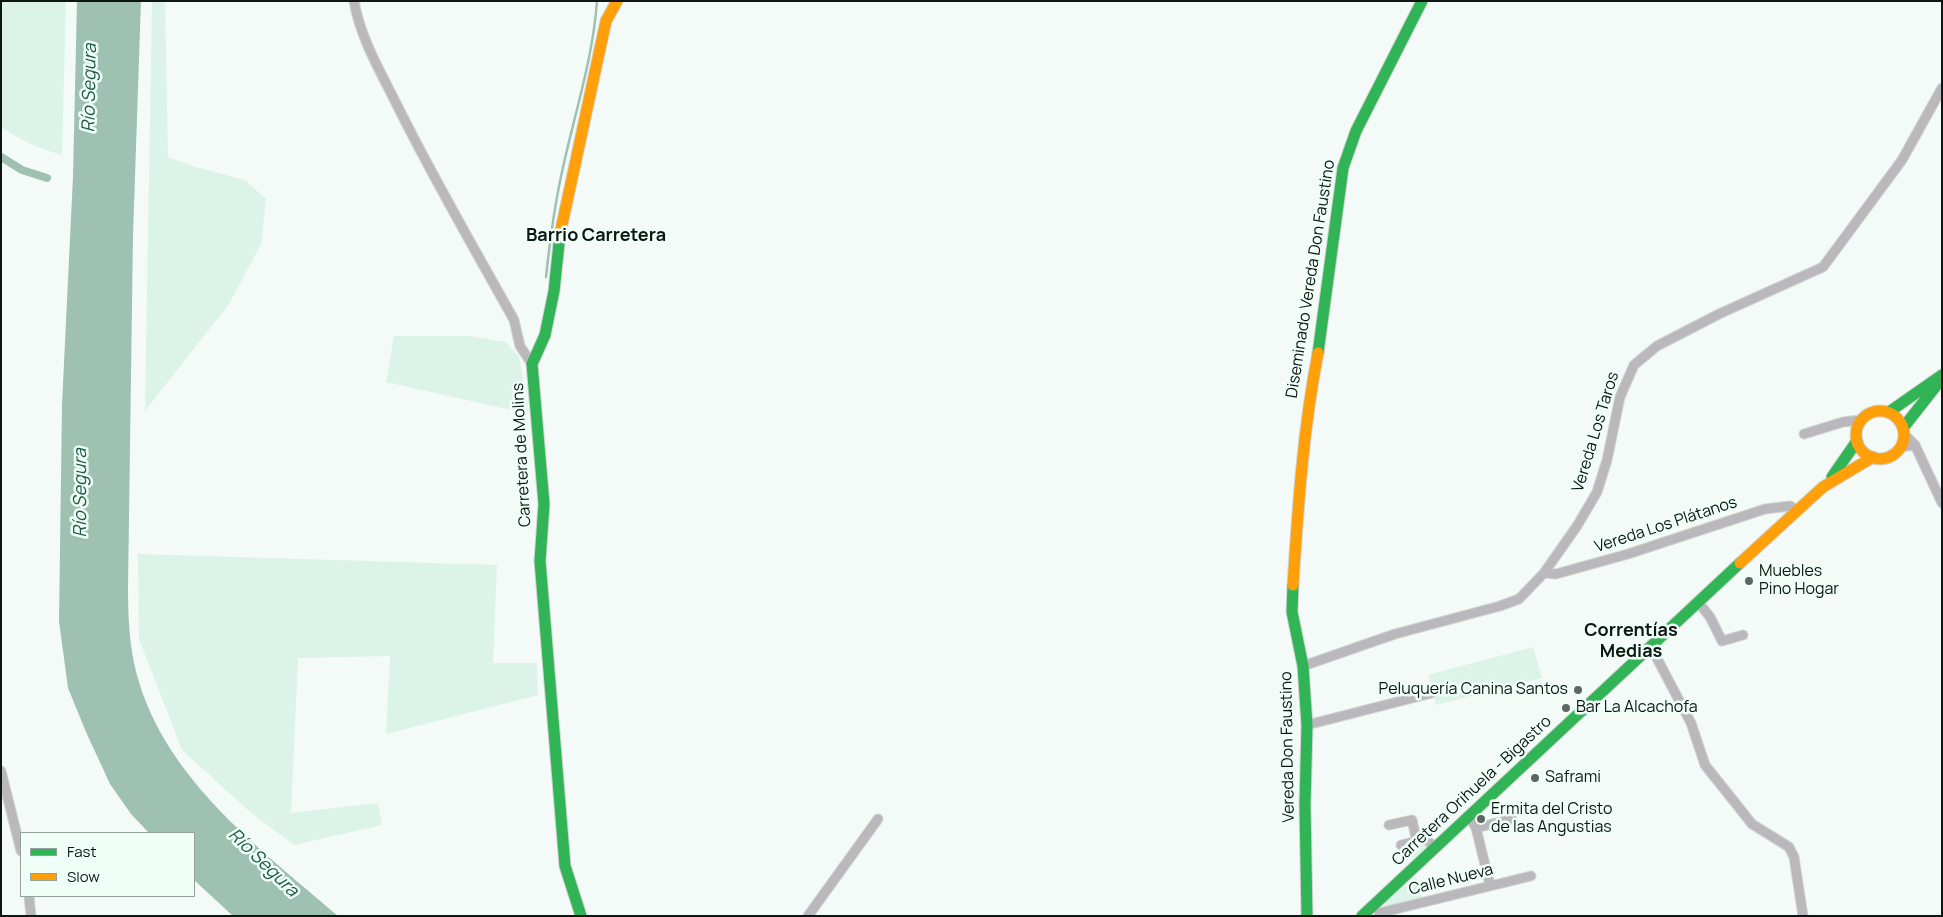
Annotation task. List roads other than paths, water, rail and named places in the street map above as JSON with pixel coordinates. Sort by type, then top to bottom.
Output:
[{"type":"street","points":[[354,1],[363,32],[380,71],[422,154],[514,320],[520,346],[532,364]]},
{"type":"street","name":"Carretera de Molins","points":[[581,916],[565,866],[550,701],[540,561],[544,504],[532,364],[545,335],[554,292],[557,248],[606,21],[617,1]]},
{"type":"street","name":"Diseminado Vereda Don Faustino","points":[[1299,488],[1308,404],[1322,332],[1343,168],[1356,131],[1422,1]]},
{"type":"street","name":"Vereda Los Taros","points":[[1303,666],[1395,634],[1500,606],[1519,599],[1544,573],[1577,526],[1596,492],[1607,460],[1620,397],[1634,365],[1657,346],[1719,314],[1823,268],[1902,160],[1942,88]]},
{"type":"street","points":[[1804,434],[1843,422],[1862,420],[1874,412],[1889,412],[1942,377]]},
{"type":"street","points":[[1900,447],[1903,431],[1942,377]]},
{"type":"street","points":[[1889,412],[1895,416],[1903,431],[1915,444],[1942,503]]},
{"type":"street","points":[[1862,420],[1856,434],[1857,441],[1863,451],[1874,457],[1889,457],[1900,447],[1915,444]]},
{"type":"street","points":[[1823,487],[1857,441]]},
{"type":"street","points":[[1823,487],[1874,457]]},
{"type":"street","name":"Carretera Orihuela - Bigastro","points":[[1362,916],[1379,910],[1435,848],[1823,487]]},
{"type":"street","name":"Vereda Don Faustino","points":[[1299,488],[1292,612],[1303,666],[1307,725],[1305,805],[1307,916]]},
{"type":"street","name":"Vereda Los Plátanos","points":[[1544,573],[1556,574],[1628,554],[1765,509],[1790,506],[1797,510]]},
{"type":"street","points":[[1699,603],[1710,617],[1722,641],[1743,635]]},
{"type":"street","points":[[1651,647],[1692,723],[1704,765],[1752,824],[1789,847],[1794,857],[1803,916]]},
{"type":"street","points":[[1307,725],[1432,693]]},
{"type":"street","points":[[1,772],[20,846]]},
{"type":"street","points":[[1469,816],[1476,828],[1490,885]]},
{"type":"street","points":[[808,916],[878,819]]},
{"type":"street","points":[[1476,828],[1512,819]]},
{"type":"street","points":[[1389,825],[1412,820],[1417,842]]},
{"type":"street","points":[[1401,845],[1426,839],[1435,848]]},
{"type":"street","name":"Calle Nueva","points":[[1379,910],[1531,876]]},
{"type":"street","points":[[29,897],[32,916]]},
{"type":"water","name":"Río Segura","points":[[77,1],[141,1],[133,235],[128,587],[129,625],[134,663],[146,703],[165,740],[188,773],[215,805],[244,834],[338,916],[233,916],[195,881],[195,832],[148,832],[131,814],[110,784],[68,688],[59,621],[62,405],[73,176]]},
{"type":"waterway","points":[[546,277],[558,192],[588,63],[597,1]]},
{"type":"waterway","points":[[1,157],[22,170],[47,178]]},
{"type":"place","name":"Muebles Pino Hogar","points":[[1749,581]]},
{"type":"place","name":"Peluquería Canina Santos","points":[[1578,690]]},
{"type":"place","name":"Bar La Alcachofa","points":[[1566,708]]},
{"type":"place","name":"Saframi","points":[[1535,778]]},
{"type":"place","name":"Ermita del Cristo de las Angustias","points":[[1481,819]]},
{"type":"district","name":"Barrio Carretera","points":[[596,236]]},
{"type":"district","name":"Correntías Medias","points":[[1631,641]]}]
